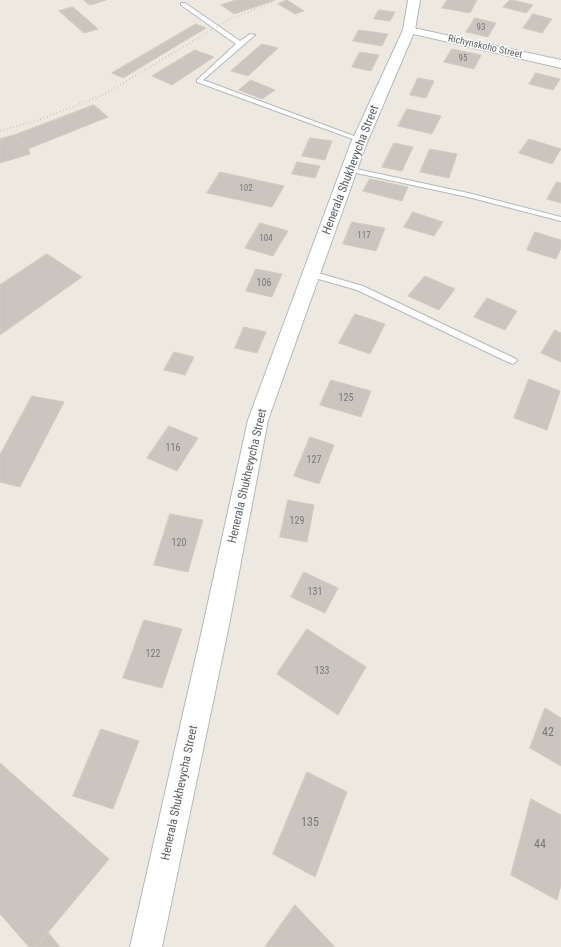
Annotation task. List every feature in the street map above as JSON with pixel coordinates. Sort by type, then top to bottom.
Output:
[{"type":"street","name":"Henerala Shukhevycha Street","points":[[146,947],[215,630],[258,420],[360,140],[409,30],[414,0]]},
{"type":"street","name":"Richynskoho Street","points":[[409,30],[561,64]]},
{"type":"lane","points":[[183,4],[240,44]]},
{"type":"lane","points":[[252,35],[199,81],[360,140]]},
{"type":"lane","points":[[350,169],[482,199],[561,220]]},
{"type":"lane","points":[[311,274],[360,288],[513,361]]},
{"type":"building","points":[[84,0],[106,0],[90,5]]},
{"type":"building","points":[[236,0],[275,0],[234,14],[221,5]]},
{"type":"building","points":[[287,0],[304,11],[295,14],[278,4]]},
{"type":"building","points":[[447,0],[477,0],[470,13],[442,8]]},
{"type":"building","points":[[510,0],[533,5],[526,13],[503,7]]},
{"type":"building","points":[[73,7],[98,29],[84,33],[59,11]]},
{"type":"building","points":[[379,10],[395,12],[390,21],[374,19]]},
{"type":"building","points":[[533,14],[552,19],[542,33],[523,28]]},
{"type":"building","points":[[475,18],[496,23],[488,37],[466,32]]},
{"type":"building","points":[[196,24],[206,28],[123,78],[112,73]]},
{"type":"building","points":[[359,30],[388,34],[382,46],[353,41]]},
{"type":"building","points":[[262,44],[278,48],[248,76],[231,71]]},
{"type":"building","points":[[452,49],[481,55],[474,69],[444,62]]},
{"type":"building","points":[[195,50],[214,57],[172,85],[152,76]]},
{"type":"building","points":[[360,52],[379,55],[371,71],[352,67]]},
{"type":"building","points":[[536,73],[560,79],[553,90],[529,84]]},
{"type":"building","points":[[418,78],[434,81],[426,98],[410,95]]},
{"type":"building","points":[[251,80],[275,90],[262,99],[239,90]]},
{"type":"building","points":[[94,105],[108,117],[28,149],[15,135]]},
{"type":"building","points":[[407,109],[441,116],[432,134],[398,126]]},
{"type":"building","points":[[15,135],[28,149],[30,154],[0,163],[0,139]]},
{"type":"building","points":[[310,138],[332,141],[325,160],[302,156]]},
{"type":"building","points":[[529,139],[561,149],[552,164],[519,153]]},
{"type":"building","points":[[394,143],[413,147],[402,171],[382,167]]},
{"type":"building","points":[[430,149],[457,154],[449,178],[420,172]]},
{"type":"building","points":[[297,162],[320,166],[315,178],[292,174]]},
{"type":"building","points":[[220,172],[284,186],[272,207],[207,193]]},
{"type":"building","points":[[370,179],[408,187],[402,201],[363,191]]},
{"type":"building","points":[[557,182],[561,183],[561,203],[547,199]]},
{"type":"building","points":[[413,212],[443,222],[434,236],[404,227]]},
{"type":"building","points":[[352,222],[385,228],[376,251],[343,244]]},
{"type":"building","points":[[260,223],[288,231],[273,256],[245,248]]},
{"type":"building","points":[[535,232],[561,240],[561,248],[556,259],[527,250]]},
{"type":"building","points":[[47,254],[82,277],[0,335],[0,285]]},
{"type":"building","points":[[256,269],[282,274],[272,297],[246,291]]},
{"type":"building","points":[[425,276],[455,289],[439,310],[408,296]]},
{"type":"building","points":[[487,298],[517,311],[505,330],[474,317]]},
{"type":"building","points":[[355,314],[385,324],[370,354],[339,343]]},
{"type":"building","points":[[244,327],[266,332],[257,353],[235,348]]},
{"type":"building","points":[[555,330],[561,333],[561,362],[541,353]]},
{"type":"building","points":[[174,352],[194,357],[185,375],[164,370]]},
{"type":"building","points":[[529,379],[560,391],[547,430],[514,418]]},
{"type":"building","points":[[331,380],[371,391],[361,417],[320,405]]},
{"type":"building","points":[[32,396],[64,402],[20,487],[0,482],[0,455]]},
{"type":"building","points":[[169,426],[198,438],[177,471],[147,458]]},
{"type":"building","points":[[310,437],[334,445],[319,484],[294,476]]},
{"type":"building","points":[[288,500],[314,505],[307,542],[280,537]]},
{"type":"building","points":[[170,514],[203,520],[188,572],[154,565]]},
{"type":"building","points":[[304,572],[338,588],[325,613],[291,597]]},
{"type":"building","points":[[144,620],[182,629],[162,688],[123,678]]},
{"type":"building","points":[[307,629],[366,667],[338,715],[277,674]]},
{"type":"building","points":[[545,708],[561,718],[561,766],[530,748]]},
{"type":"building","points":[[101,729],[139,741],[113,809],[73,796]]},
{"type":"building","points":[[0,763],[109,859],[36,947],[29,947],[0,914]]},
{"type":"building","points":[[307,772],[347,792],[315,877],[273,854]]},
{"type":"building","points":[[531,799],[561,815],[561,885],[557,900],[511,875]]},
{"type":"building","points":[[295,905],[335,947],[265,947]]},
{"type":"building","points":[[48,932],[60,947],[36,947]]},
{"type":"railway","points":[[0,131],[38,120],[103,95],[230,19],[272,2]]}]
